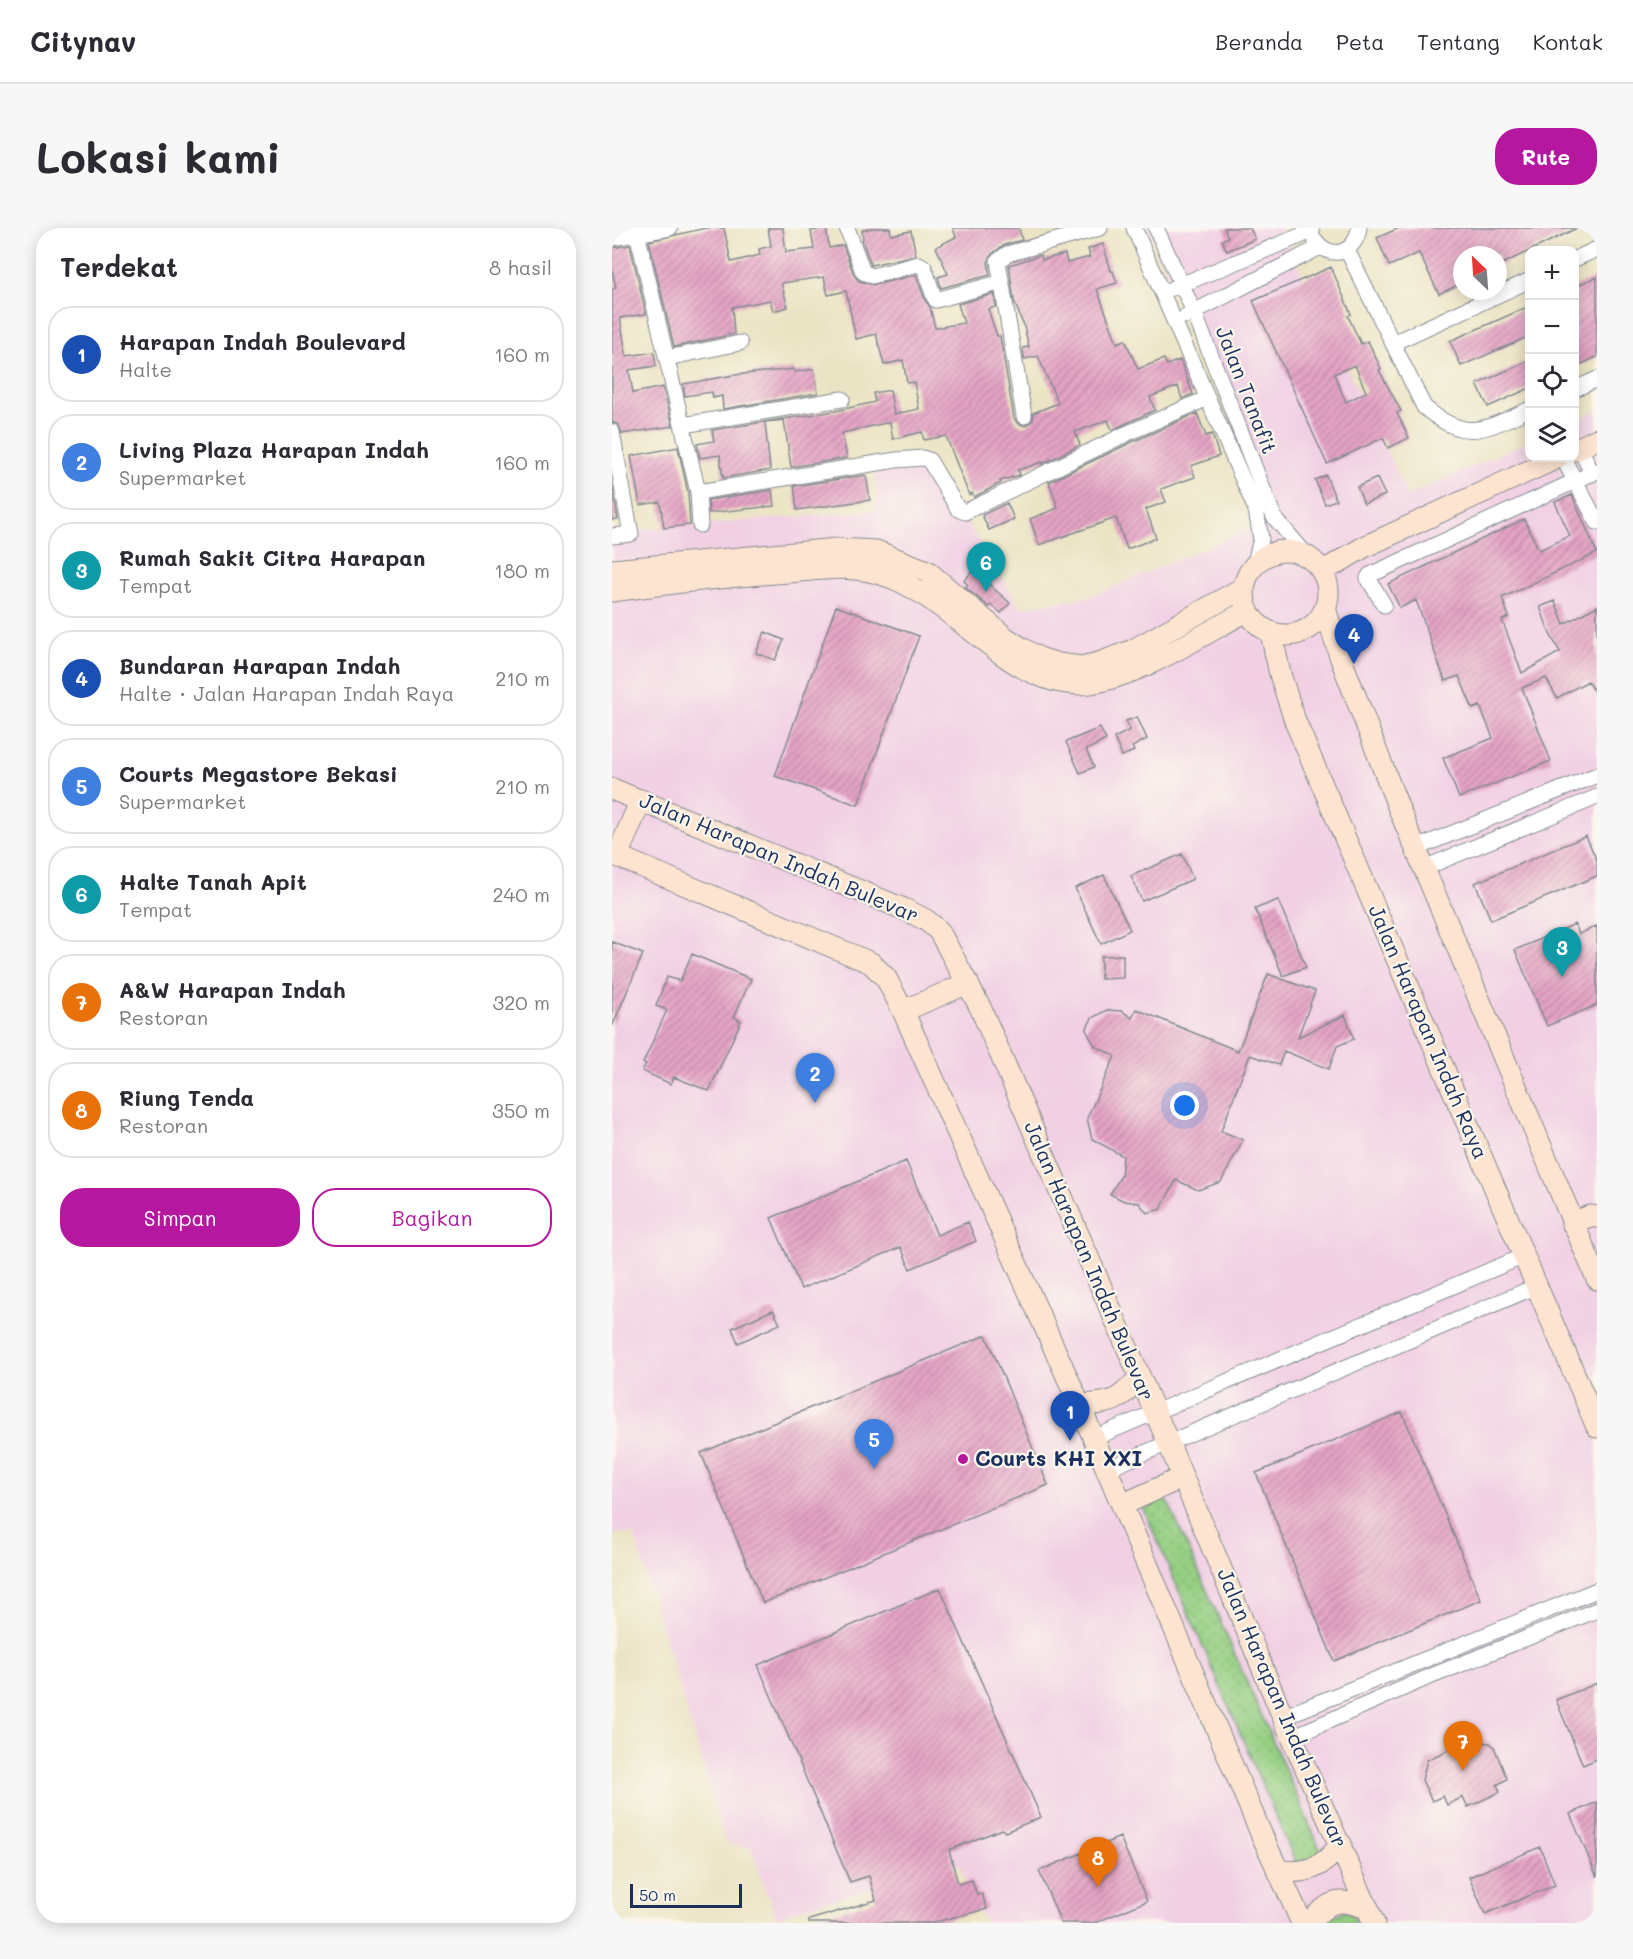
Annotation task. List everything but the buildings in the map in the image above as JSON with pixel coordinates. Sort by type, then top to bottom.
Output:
[{"type":"street","points":[[612,238],[637,231],[670,228]]},
{"type":"street","points":[[847,228],[864,272],[872,276],[919,264],[924,267],[936,300],[1002,282]]},
{"type":"street","points":[[1024,416],[998,261],[1002,256],[1100,228]]},
{"type":"street","name":"Jalan Tanafit","points":[[1134,228],[1256,510],[1261,539],[1254,566]]},
{"type":"street","name":"Jalan Tanafit","points":[[1156,228],[1194,312],[1274,518],[1316,565]]},
{"type":"street","points":[[1162,293],[1312,230],[1320,247],[1329,252],[1338,253],[1354,244],[1359,228]]},
{"type":"street","points":[[637,231],[698,492],[700,525]]},
{"type":"street","points":[[1175,321],[1320,247]]},
{"type":"street","points":[[1579,257],[1597,249]]},
{"type":"street","points":[[1347,250],[1424,407],[1442,421],[1456,427],[1478,430],[1488,428],[1525,411]]},
{"type":"street","points":[[1393,343],[1525,282]]},
{"type":"street","points":[[668,358],[740,343]]},
{"type":"street","points":[[1579,387],[1597,379]]},
{"type":"street","points":[[698,492],[896,460],[923,458],[932,463],[958,510],[965,512],[1128,433],[1208,398]]},
{"type":"street","points":[[683,425],[842,399]]},
{"type":"street","points":[[612,432],[631,534],[612,536]]},
{"type":"street","points":[[1384,605],[1370,584],[1368,578],[1370,575],[1594,473],[1579,448]]},
{"type":"street","points":[[1316,565],[1364,547],[1548,462]]},
{"type":"street","points":[[1578,462],[1576,481],[1597,522]]},
{"type":"street","points":[[612,570],[837,549],[876,551],[927,571],[1006,638],[1023,649],[1059,664],[1081,667],[1133,650],[1243,588]]},
{"type":"street","points":[[1326,608],[1315,624],[1299,633],[1290,636],[1271,633],[1257,624],[1247,610],[1243,588],[1254,566],[1276,552],[1293,552],[1316,565],[1328,590],[1326,608],[1341,659],[1424,868],[1597,1279]]},
{"type":"street","points":[[612,591],[708,578],[838,568],[868,570],[893,578],[918,590],[1015,663],[1037,675],[1069,683],[1089,684],[1113,678],[1152,662],[1247,610]]},
{"type":"street","name":"Jalan Harapan Indah Raya","points":[[1271,633],[1280,674],[1295,721],[1597,1427]]},
{"type":"street","points":[[1280,674],[1286,654],[1293,646],[1305,642],[1322,642],[1332,647],[1341,659]]},
{"type":"street","points":[[1416,848],[1593,777],[1597,796],[1424,868]]},
{"type":"street","name":"Jalan Harapan Indah Bulevar","points":[[612,789],[926,920],[939,932],[968,983],[1168,1442],[1283,1717],[1371,1915]]},
{"type":"street","points":[[640,802],[617,852],[872,963],[910,1008],[1277,1870],[1302,1923]]},
{"type":"street","points":[[910,1008],[968,983]]},
{"type":"street","points":[[1572,1223],[1590,1216],[1597,1217]]},
{"type":"street","points":[[1094,1438],[1524,1256]]},
{"type":"street","points":[[1107,1469],[1537,1286]]},
{"type":"street","points":[[1080,1405],[1108,1403],[1121,1398],[1140,1378]]},
{"type":"street","points":[[1122,1505],[1183,1477]]},
{"type":"street","points":[[1283,1717],[1597,1590]]},
{"type":"street","points":[[1292,1737],[1429,1677],[1597,1610]]},
{"type":"street","points":[[1277,1870],[1292,1873],[1312,1868],[1329,1860],[1341,1844]]},
{"type":"street","points":[[1312,1923],[1315,1915],[1331,1903],[1342,1901],[1371,1915]]},
{"type":"shaded area","points":[[1148,228],[1280,228],[1408,496],[1525,443],[1525,462],[1579,462],[1579,419],[1597,410],[1597,1923],[988,1923],[981,1915],[959,1864],[795,1910],[777,1920],[751,1848],[726,1843],[634,1534],[612,1534],[612,532],[878,510],[874,465],[926,457],[1021,608],[1089,597],[1275,519]]},
{"type":"green space","points":[[1165,1495],[1321,1851],[1308,1860],[1295,1861],[1142,1505]]},
{"type":"green space","points":[[1346,1911],[1354,1917],[1356,1923],[1321,1923],[1320,1920]]},
{"type":"place","name":"Halte Tanah Apit","points":[[986,592]]},
{"type":"place","name":"Bundaran Harapan Indah","points":[[1354,664]]},
{"type":"place","name":"Rumah Sakit Citra Harapan","points":[[1562,977]]},
{"type":"place","name":"Living Plaza Harapan Indah","points":[[815,1103]]},
{"type":"place","name":"Harapan Indah Boulevard","points":[[1070,1441]]},
{"type":"place","name":"Courts KHI XXI","points":[[963,1459]]},
{"type":"place","name":"Courts Megastore Bekasi","points":[[874,1469]]},
{"type":"place","name":"A&W Harapan Indah","points":[[1463,1771]]},
{"type":"place","name":"Riung Tenda","points":[[1098,1887]]}]
